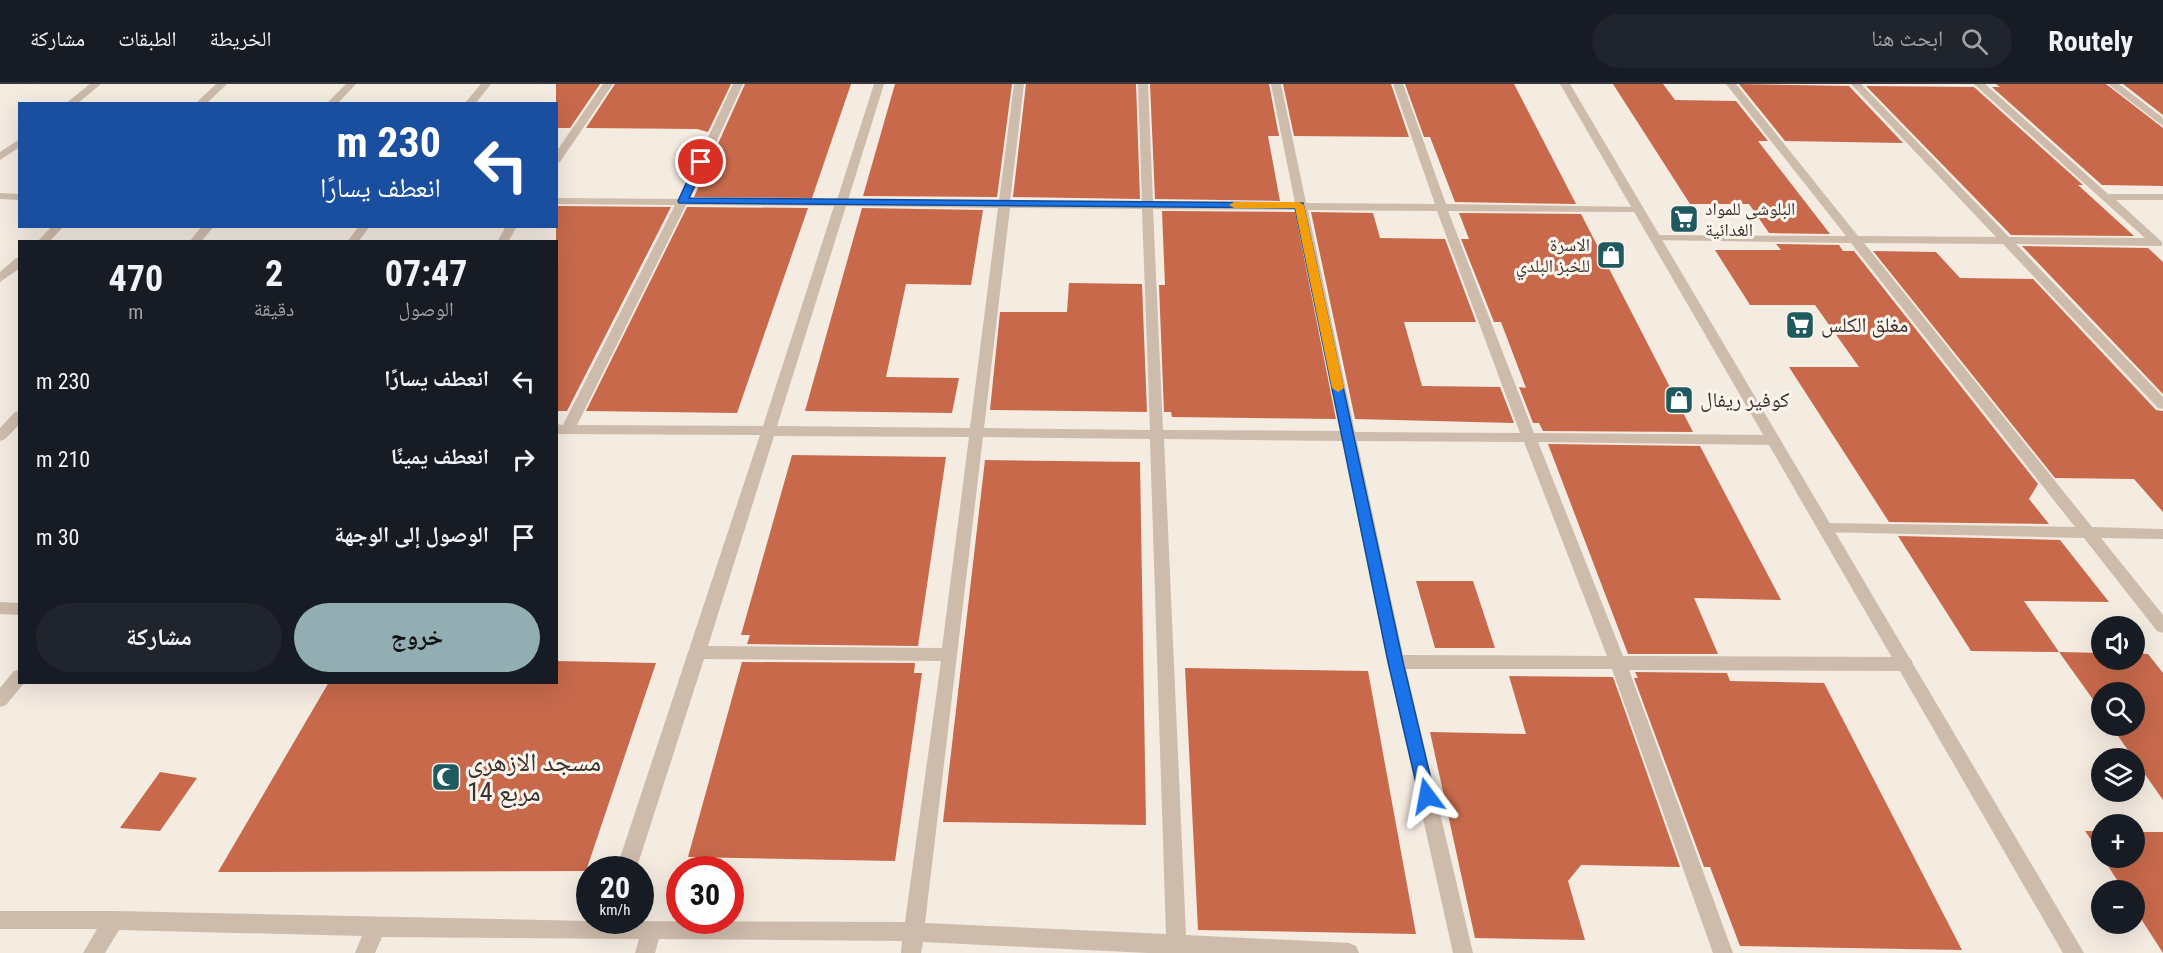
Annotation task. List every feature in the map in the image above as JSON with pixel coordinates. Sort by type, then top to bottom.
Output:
[{"type":"street","points":[[73,102],[96,84]]},
{"type":"street","points":[[202,102],[222,84]]},
{"type":"street","points":[[334,102],[351,84]]},
{"type":"street","points":[[471,102],[486,84]]},
{"type":"street","points":[[558,157],[608,84]]},
{"type":"street","points":[[738,84],[683,201],[562,429],[1774,440]]},
{"type":"street","points":[[631,856],[843,202],[879,84]]},
{"type":"street","points":[[911,953],[950,655],[1019,84]]},
{"type":"street","points":[[1143,84],[1177,949]]},
{"type":"street","points":[[1276,84],[1299,205],[1396,662],[1463,953]]},
{"type":"street","points":[[1398,84],[1440,207],[1617,662],[1723,953]]},
{"type":"street","points":[[1565,84],[2074,953]]},
{"type":"street","points":[[1731,84],[2163,627]]},
{"type":"street","points":[[1856,84],[2163,405]]},
{"type":"street","points":[[1979,84],[2159,245]]},
{"type":"street","points":[[2113,84],[2163,123]]},
{"type":"street","points":[[0,157],[18,144]]},
{"type":"street","points":[[0,196],[18,197]]},
{"type":"street","points":[[2105,197],[2163,197]]},
{"type":"street","points":[[558,201],[1638,209]]},
{"type":"street","points":[[44,240],[57,228]]},
{"type":"street","points":[[196,240],[207,228]]},
{"type":"street","points":[[1655,238],[2005,240],[2159,245]]},
{"type":"street","points":[[0,278],[18,263]]},
{"type":"street","points":[[0,419],[18,418]]},
{"type":"street","points":[[0,436],[18,418]]},
{"type":"street","points":[[1825,528],[2163,534]]},
{"type":"street","points":[[0,608],[18,609]]},
{"type":"street","points":[[698,652],[950,655]]},
{"type":"street","points":[[1396,662],[1905,664]]},
{"type":"street","points":[[0,700],[18,678]]},
{"type":"street","points":[[93,953],[114,920]]},
{"type":"street","points":[[0,921],[114,920],[376,927],[576,925]]},
{"type":"street","points":[[365,953],[376,927]]},
{"type":"street","points":[[654,930],[914,932],[1177,949],[1348,953]]},
{"type":"street","points":[[645,953],[651,934]]},
{"type":"building","points":[[556,84],[600,84],[570,128],[558,128],[558,102],[556,102]]},
{"type":"building","points":[[615,84],[731,84],[708,132],[697,129],[586,128]]},
{"type":"building","points":[[745,84],[851,84],[812,198],[694,197]]},
{"type":"building","points":[[895,84],[1012,84],[997,197],[863,196]]},
{"type":"building","points":[[1026,84],[1136,84],[1140,199],[1013,197]]},
{"type":"building","points":[[1150,84],[1269,84],[1279,136],[1268,136],[1280,201],[1155,199]]},
{"type":"building","points":[[1283,84],[1391,84],[1409,137],[1294,136]]},
{"type":"building","points":[[1405,84],[1514,84],[1576,204],[1455,202],[1430,137],[1424,137]]},
{"type":"building","points":[[1613,84],[1663,84],[1675,100],[1736,101],[1768,141],[1758,141],[1830,234],[1769,233],[1749,204],[1690,204]]},
{"type":"building","points":[[1739,84],[1849,86],[1903,143],[1785,141]]},
{"type":"building","points":[[1996,84],[2106,84],[2163,128],[2163,186],[2102,185],[1992,87],[2000,87]]},
{"type":"building","points":[[2123,84],[2163,84],[2163,115]]},
{"type":"building","points":[[1866,86],[1974,87],[2083,185],[2078,185],[2134,236],[2011,235]]},
{"type":"building","points":[[558,206],[671,207],[567,411],[558,411],[558,240],[556,240]]},
{"type":"building","points":[[687,207],[808,208],[737,413],[586,411]]},
{"type":"building","points":[[862,208],[983,210],[971,285],[906,284],[886,377],[959,378],[952,413],[805,411]]},
{"type":"building","points":[[1162,211],[1295,212],[1336,419],[1172,417],[1171,412],[1164,412],[1159,285],[1165,285]]},
{"type":"building","points":[[1311,212],[1373,213],[1380,238],[1445,239],[1476,322],[1404,322],[1422,386],[1500,387],[1514,423],[1355,419]]},
{"type":"building","points":[[1459,213],[1581,214],[1693,432],[1543,431],[1539,423],[1533,423],[1519,387],[1526,388],[1501,322],[1494,322],[1461,239],[1469,239]]},
{"type":"building","points":[[1776,244],[1839,245],[1843,251],[1854,251],[2038,484],[2029,499],[2049,524],[1889,522],[1789,367],[1859,367],[1815,305],[1750,305],[1715,250],[1781,250]]},
{"type":"building","points":[[2022,246],[2148,248],[2163,262],[2163,394]]},
{"type":"building","points":[[1873,251],[1936,252],[1960,278],[2033,279],[2156,410],[2163,411],[2163,512],[2134,479],[2055,478]]},
{"type":"building","points":[[1069,283],[1142,284],[1147,412],[990,410],[1000,312],[1067,312]]},
{"type":"building","points":[[1548,444],[1700,446],[1781,600],[1694,598],[1718,654],[1628,654]]},
{"type":"building","points":[[792,455],[946,457],[918,646],[747,644],[750,635],[741,635]]},
{"type":"building","points":[[985,460],[1140,462],[1146,825],[943,822]]},
{"type":"building","points":[[1898,536],[2060,540],[2109,602],[2024,601],[2059,652],[1971,651]]},
{"type":"building","points":[[1416,581],[1473,581],[1495,648],[1435,648]]},
{"type":"building","points":[[2059,652],[2091,653],[2091,670],[2145,670],[2145,654],[2148,654],[2163,673],[2163,800],[2145,774],[2145,748],[2126,748],[2118,736],[2145,736],[2145,682],[2091,682],[2091,697]]},
{"type":"building","name":"مسجد الازهري مربع 14","points":[[558,661],[656,663],[591,856],[576,856],[576,871],[218,872],[328,684],[558,684]]},
{"type":"building","points":[[742,662],[915,663],[914,673],[922,673],[895,861],[688,856]]},
{"type":"building","points":[[1185,668],[1368,671],[1416,934],[1198,930]]},
{"type":"building","points":[[1635,672],[1727,673],[1730,681],[1824,683],[1962,950],[1740,946],[1710,867],[1704,867],[1634,678],[1638,678]]},
{"type":"building","points":[[1509,676],[1613,677],[1680,867],[1581,865],[1568,881],[1585,940],[1475,938],[1430,732],[1526,734]]},
{"type":"building","points":[[160,772],[197,778],[160,831],[120,828]]},
{"type":"building","points":[[2085,831],[2091,831],[2091,840]]},
{"type":"building","points":[[2145,832],[2163,832],[2163,953],[2145,925],[2145,880],[2117,880],[2109,868],[2145,868]]},
{"type":"slow traffic","points":[[1234,205],[1299,205],[1338,388]]},
{"type":"place","name":"البلوشي للمواد الغدائية","points":[[1684,219]]},
{"type":"place","name":"الاسرة للخبز البلدي","points":[[1611,255]]},
{"type":"place","name":"مغلق الكلس","points":[[1800,325]]},
{"type":"place","name":"كوفير ريفال","points":[[1679,400]]},
{"type":"place","name":"مسجد الازهري مربع 14","points":[[446,777]]},
{"type":"route","points":[[701,162],[683,201],[1299,205],[1396,662],[1427,796]]}]
